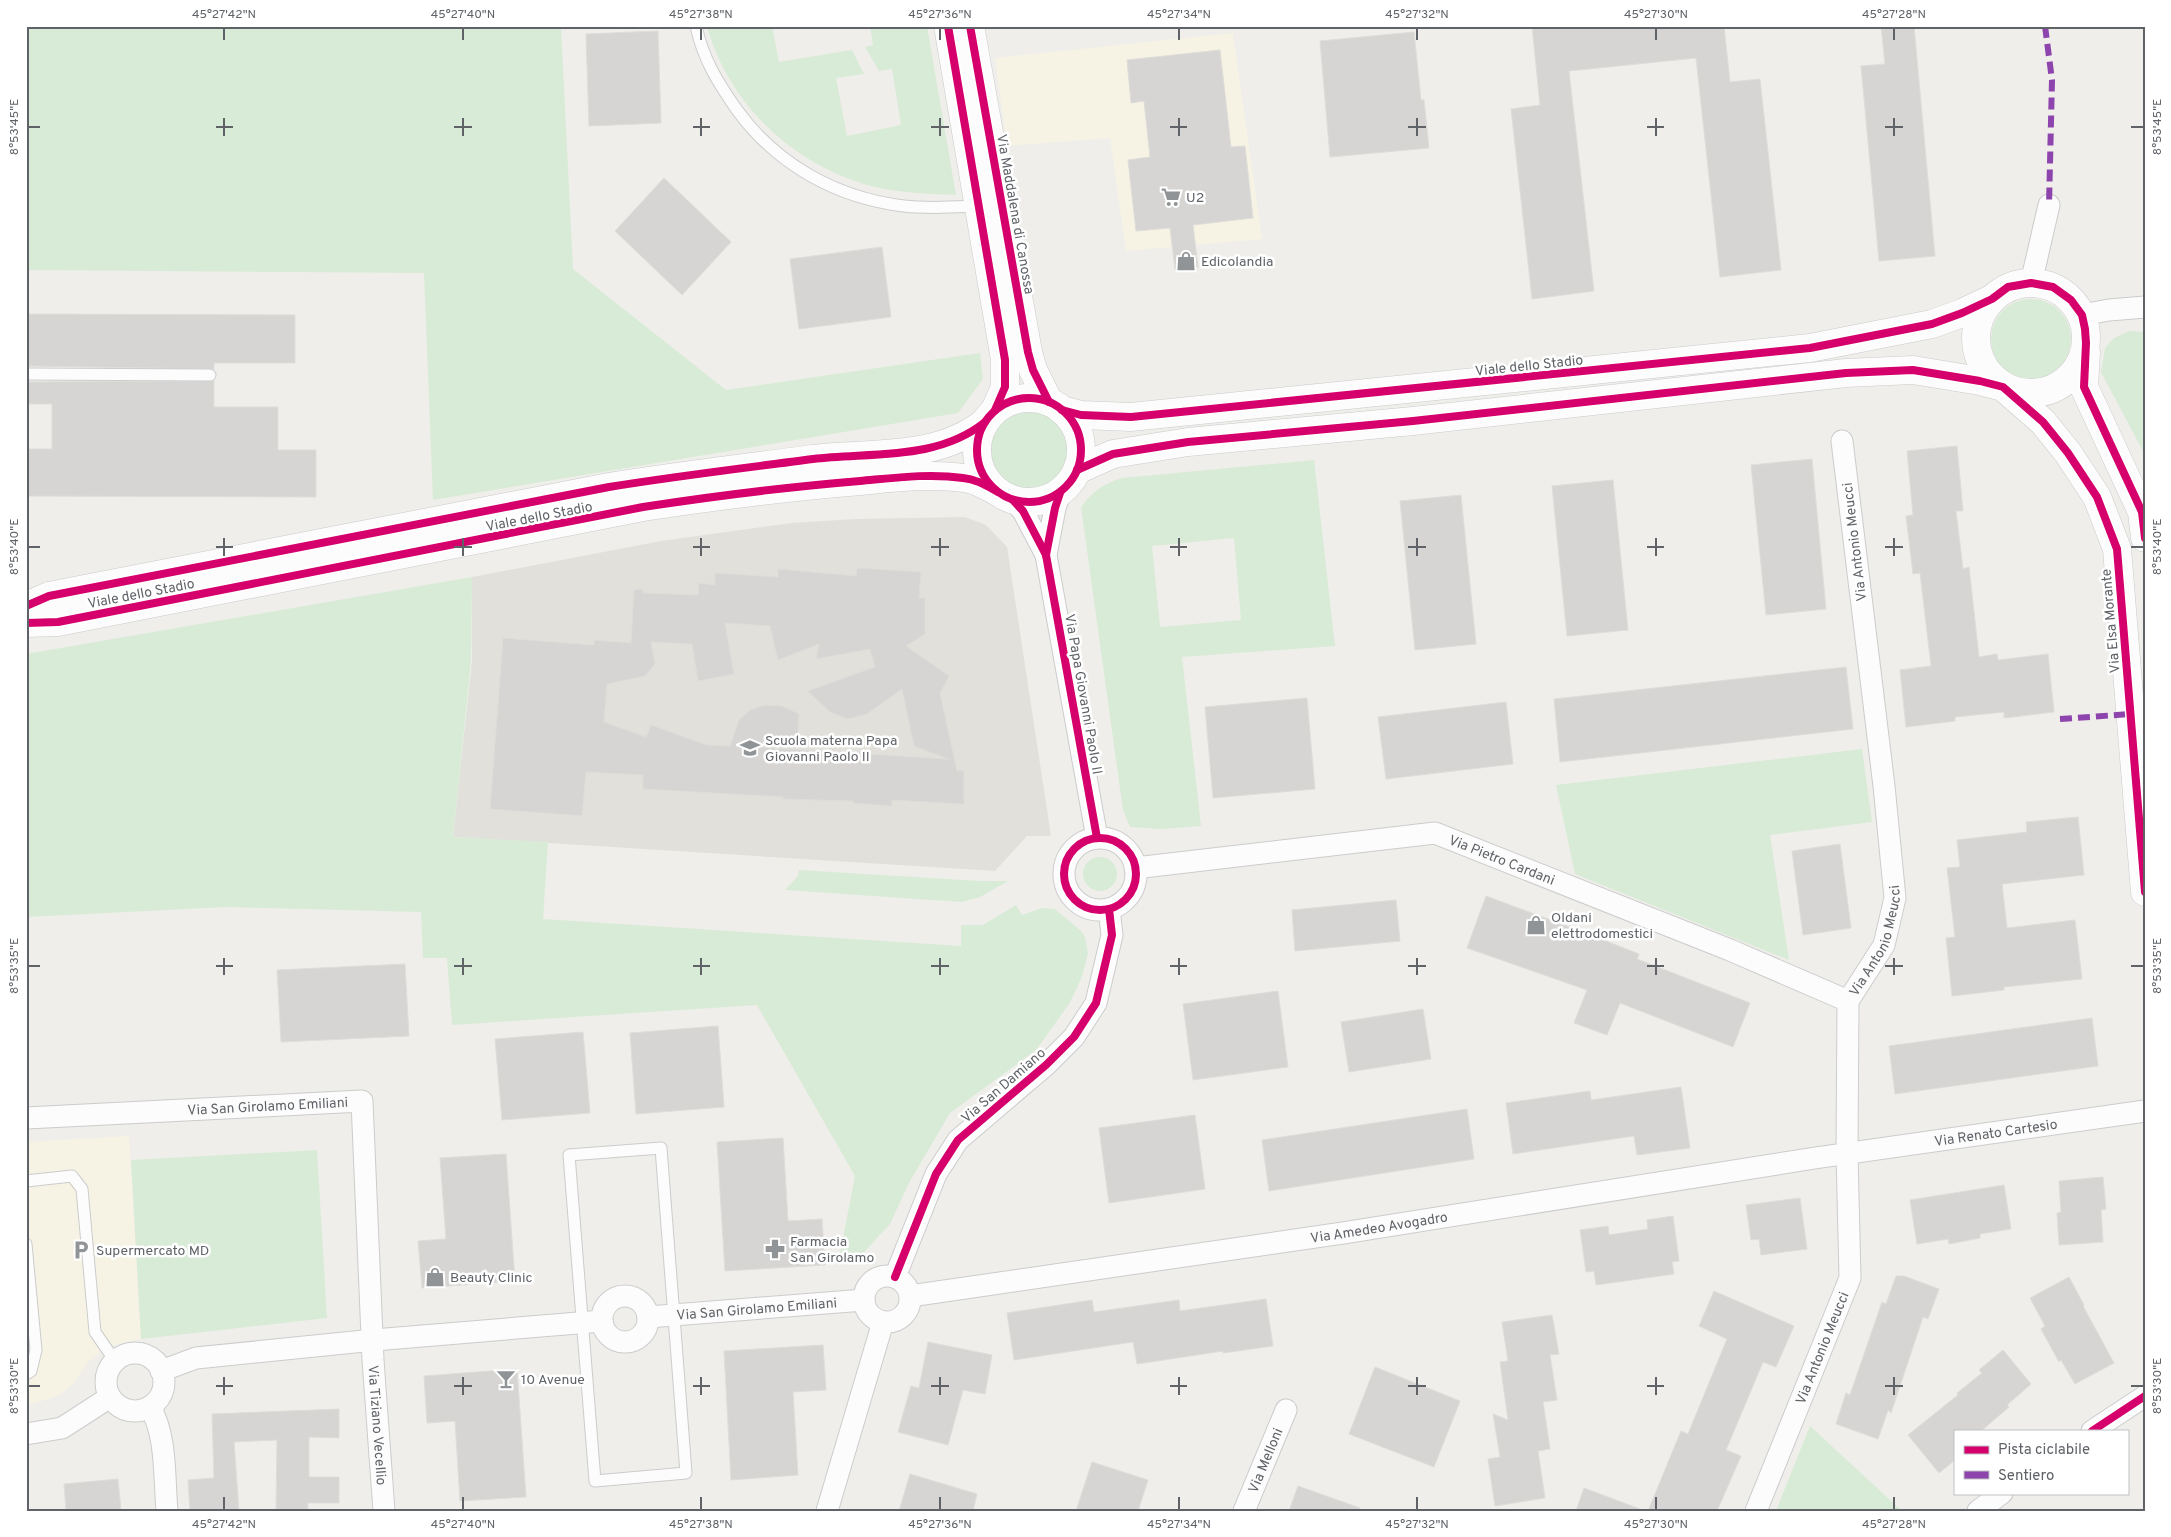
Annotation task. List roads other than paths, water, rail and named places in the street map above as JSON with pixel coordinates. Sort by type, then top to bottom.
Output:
[{"type":"street","points":[[948,26],[1005,360],[1005,387],[978,440],[978,460],[985,478],[1006,496]]},
{"type":"street","points":[[952,53],[959,36],[970,26]]},
{"type":"street","name":"Via Maddalena di Canossa","points":[[970,26],[1028,352],[1033,370],[1056,406]]},
{"type":"street","points":[[961,99],[980,150],[995,169],[985,176],[980,206]]},
{"type":"street","points":[[2031,282],[2049,205]]},
{"type":"street","points":[[2086,343],[2083,357],[2073,374],[2060,386],[2046,392],[2022,393],[2003,387],[1987,373],[1978,358],[1975,339],[1977,325],[1982,312],[1992,298],[2008,287],[2031,282],[2053,287],[2071,300],[2082,316],[2086,329],[2086,343],[2084,387],[2142,512],[2145,538]]},
{"type":"street","name":"Viale dello Stadio","points":[[26,606],[59,594],[609,487],[690,474],[824,458],[918,450],[954,441],[972,433],[990,416],[1012,401],[1031,398],[1081,415],[1131,417],[1810,348],[1932,324],[1962,313],[1992,298]]},
{"type":"street","points":[[2082,316],[2110,310],[2145,307]]},
{"type":"street","name":"Viale dello Stadio","points":[[1077,470],[1114,454],[1188,442],[1413,421],[1846,373],[1913,370],[1972,379],[2003,387]]},
{"type":"street","name":"Via Elsa Morante","points":[[2003,387],[2043,422],[2068,453],[2097,497],[2117,549],[2142,810],[2145,892]]},
{"type":"street","name":"Viale dello Stadio","points":[[26,623],[58,622],[643,507],[791,487],[932,476],[964,478],[981,482],[1006,496],[1029,502],[1046,500],[1060,492],[1070,482],[1081,458],[1081,444],[1072,419],[1056,406]]},
{"type":"street","name":"Via Antonio Meucci","points":[[1756,1511],[1850,1278],[1847,1154],[1848,1001],[1884,945],[1895,898],[1882,767],[1842,441]]},
{"type":"street","name":"Via Papa Giovanni Paolo II","points":[[1046,555],[1060,492]]},
{"type":"street","name":"Via Papa Giovanni Paolo II","points":[[1006,496],[1023,511],[1046,555],[1097,838]]},
{"type":"street","name":"Via Pietro Cardani","points":[[1135,868],[1436,833],[1730,950],[1848,1001]]},
{"type":"street","points":[[1097,838],[1108,838],[1122,845],[1132,858],[1135,868],[1136,878],[1127,898],[1119,905],[1109,909],[1097,910],[1086,907],[1076,901],[1068,891],[1064,880],[1064,868],[1072,852],[1085,841],[1097,838]]},
{"type":"street","name":"Via San Damiano","points":[[895,1277],[936,1174],[958,1140],[1046,1065],[1074,1037],[1096,1002],[1112,936],[1109,909]]},
{"type":"street","name":"Via San Girolamo Emiliani","points":[[26,1118],[362,1101],[374,1340]]},
{"type":"street","name":"Via Renato Cartesio","points":[[1847,1154],[2145,1111]]},
{"type":"street","name":"Via Amedeo Avogadro","points":[[910,1296],[1343,1233],[1847,1154]]},
{"type":"street","points":[[886,1276],[895,1277],[904,1284],[910,1296],[908,1310],[903,1316],[898,1320],[883,1322],[871,1316],[867,1311],[864,1300],[864,1294],[870,1283],[886,1276]]},
{"type":"street","points":[[161,1371],[196,1358],[374,1340],[592,1322],[605,1307],[616,1298],[623,1296],[630,1296],[643,1304],[648,1317],[646,1332],[641,1337],[627,1343],[613,1340],[592,1322]]},
{"type":"street","name":"Via San Girolamo Emiliani","points":[[648,1317],[864,1300]]},
{"type":"street","points":[[827,1511],[883,1322]]},
{"type":"street","name":"Via Tiziano Vecellio","points":[[374,1340],[373,1360],[384,1511]]},
{"type":"street","points":[[127,1354],[141,1354],[153,1360],[161,1371],[162,1391],[150,1407],[137,1411],[124,1410],[110,1397],[106,1378],[115,1361],[127,1354]]},
{"type":"street","points":[[2094,1430],[2145,1396]]},
{"type":"street","points":[[26,1434],[62,1428],[110,1397]]},
{"type":"street","points":[[150,1407],[160,1432],[167,1511]]},
{"type":"street","name":"Via Melloni","points":[[1244,1511],[1286,1410]]},
{"type":"street","points":[[1978,1511],[2001,1494]]},
{"type":"lane","points":[[696,26],[709,68],[722,89],[749,128],[783,160],[806,174],[849,194],[875,201],[930,208],[980,206]]},
{"type":"lane","points":[[26,374],[210,375]]},
{"type":"lane","points":[[661,1148],[686,1473],[595,1481],[592,1322],[569,1155],[661,1148]]},
{"type":"lane","points":[[26,1181],[72,1176],[82,1189],[95,1332],[111,1352],[115,1361]]},
{"type":"lane","points":[[26,1244],[36,1350],[31,1371],[26,1374]]},
{"type":"place","name":"U2","points":[[1171,197]]},
{"type":"place","name":"Edicolandia","points":[[1186,261]]},
{"type":"place","name":"Scuola materna Papa Giovanni Paolo II","points":[[750,748]]},
{"type":"place","name":"Oldani elettrodomestici","points":[[1536,925]]},
{"type":"place","name":"Farmacia San Girolamo","points":[[775,1249]]},
{"type":"place","name":"Supermercato MD","points":[[81,1250]]},
{"type":"place","name":"Beauty Clinic","points":[[435,1277]]},
{"type":"place","name":"10 Avenue","points":[[506,1379]]}]
